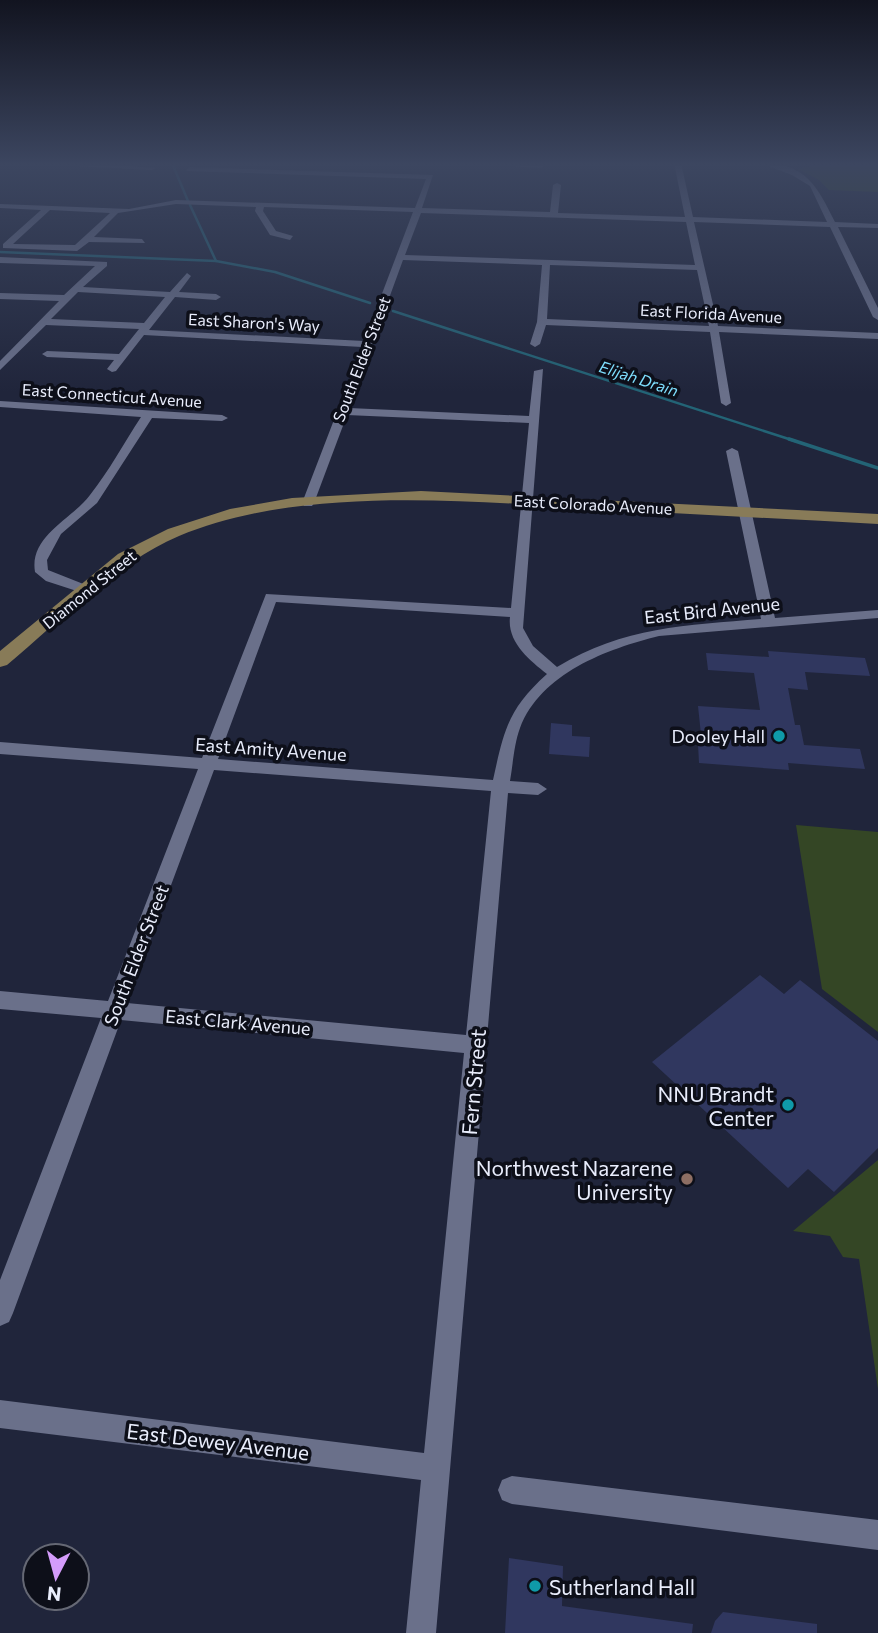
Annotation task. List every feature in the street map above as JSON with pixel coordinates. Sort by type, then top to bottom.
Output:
[{"type":"main road","name":"East Colorado Avenue","points":[[308,503],[433,496],[878,519]]},
{"type":"main road","name":"Diamond Street","points":[[0,662],[124,558],[172,532],[225,516],[308,503]]},
{"type":"street","points":[[14,239],[6,246],[77,248],[87,239]]},
{"type":"street","points":[[93,239],[142,241]]},
{"type":"street","name":"South Elder Street","points":[[308,503],[407,239]]},
{"type":"street","points":[[695,239],[714,328],[726,403]]},
{"type":"street","points":[[842,239],[878,317]]},
{"type":"street","points":[[400,257],[701,268]]},
{"type":"street","points":[[0,260],[104,264],[66,298],[0,367]]},
{"type":"street","points":[[535,344],[542,322],[546,263]]},
{"type":"street","points":[[112,369],[187,276]]},
{"type":"street","points":[[76,289],[216,298]]},
{"type":"street","points":[[0,296],[66,298]]},
{"type":"street","name":"East Sharon's Way","points":[[45,322],[366,344]]},
{"type":"street","name":"East Florida Avenue","points":[[542,322],[878,336]]},
{"type":"street","points":[[47,354],[122,357]]},
{"type":"street","points":[[539,371],[516,628],[521,641],[533,657],[557,674]]},
{"type":"street","name":"East Connecticut Avenue","points":[[0,404],[222,418]]},
{"type":"street","points":[[341,411],[535,420]]},
{"type":"street","points":[[86,590],[41,572],[40,559],[56,533],[93,500],[149,414]]},
{"type":"street","points":[[732,451],[769,623]]},
{"type":"street","name":"South Elder Street","points":[[0,1313],[271,597],[517,613]]},
{"type":"street","name":"East Bird Avenue","points":[[557,674],[589,654],[623,641],[659,632],[878,614]]},
{"type":"street","name":"Fern Street","points":[[421,1633],[500,786],[512,727],[531,697],[557,674]]},
{"type":"street","name":"East Amity Avenue","points":[[0,748],[538,789]]},
{"type":"street","name":"East Clark Avenue","points":[[0,1000],[476,1045]]},
{"type":"street","name":"East Dewey Avenue","points":[[0,1414],[435,1468]]},
{"type":"street","points":[[512,1490],[878,1535]]},
{"type":"green space","points":[[796,825],[878,832],[878,1032],[822,989]]},
{"type":"green space","points":[[878,1160],[878,1389],[859,1259],[843,1257],[830,1236],[793,1231]]},
{"type":"building","points":[[768,651],[865,658],[870,676],[805,672],[808,690],[788,688],[795,725],[800,725],[804,745],[860,749],[865,769],[788,763],[789,770],[699,763],[698,744],[702,744],[698,706],[760,710],[754,673],[708,670],[706,653],[769,657]]},
{"type":"building","points":[[551,723],[572,725],[572,736],[590,737],[589,757],[549,754]]},
{"type":"building","name":"NNU Brandt Center","points":[[760,975],[784,994],[800,980],[878,1041],[878,1148],[834,1192],[808,1169],[788,1188],[652,1062]]},
{"type":"building","name":"Sutherland Hall","points":[[509,1558],[563,1566],[562,1606],[693,1624],[692,1633],[505,1633]]},
{"type":"building","points":[[723,1612],[817,1624],[817,1633],[711,1633],[715,1621]]},
{"type":"waterway","points":[[206,239],[216,261]]},
{"type":"waterway","name":"Elijah Drain","points":[[0,252],[216,261]]},
{"type":"waterway","name":"Elijah Drain","points":[[216,261],[275,272],[370,303]]},
{"type":"waterway","name":"Elijah Drain","points":[[393,311],[795,441]]},
{"type":"waterway","name":"Elijah Drain","points":[[789,439],[878,468]]},
{"type":"place","name":"Dooley Hall","points":[[779,736]]},
{"type":"place","name":"NNU Brandt Center","points":[[788,1105]]},
{"type":"place","name":"Northwest Nazarene University","points":[[687,1179]]},
{"type":"place","name":"Sutherland Hall","points":[[535,1586]]}]
